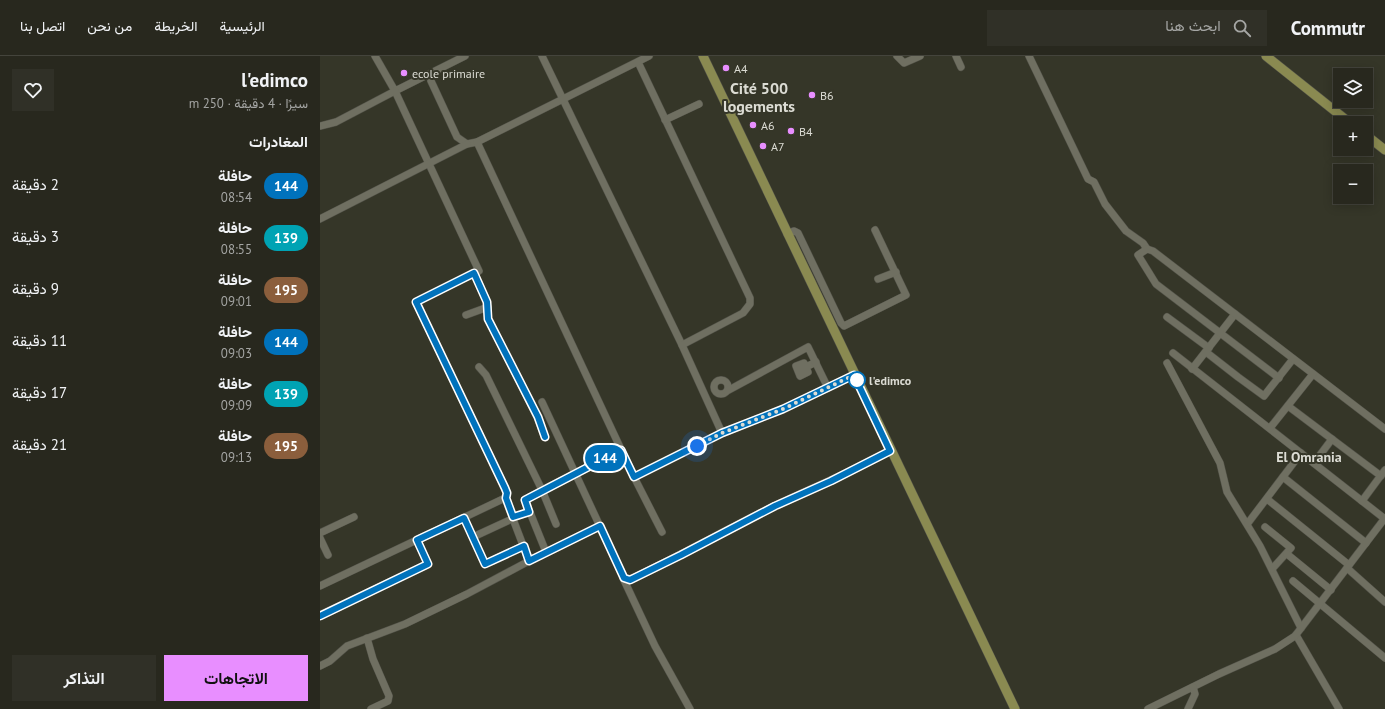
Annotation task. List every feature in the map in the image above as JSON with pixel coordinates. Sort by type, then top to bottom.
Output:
[{"type":"main road","points":[[703,56],[890,451],[1015,709]]},
{"type":"main road","points":[[1266,56],[1341,116]]},
{"type":"main road","points":[[1373,141],[1385,150]]},
{"type":"street","points":[[376,56],[395,91],[479,271],[416,302],[505,488],[507,493],[506,498],[529,561]]},
{"type":"street","points":[[320,126],[336,122],[465,56]]},
{"type":"street","points":[[542,56],[682,344],[722,433]]},
{"type":"street","points":[[320,219],[467,144],[477,142],[649,56]]},
{"type":"street","points":[[897,56],[904,62],[920,56]]},
{"type":"street","points":[[956,56],[961,67]]},
{"type":"street","points":[[1029,56],[1088,179],[1094,182],[1105,204],[1126,231],[1143,243],[1147,249],[1153,251],[1385,429]]},
{"type":"street","points":[[638,62],[750,298],[750,304],[743,313],[682,344]]},
{"type":"street","points":[[431,81],[457,137],[467,144]]},
{"type":"street","points":[[665,120],[700,104]]},
{"type":"street","points":[[477,142],[621,450],[662,532]]},
{"type":"street","points":[[787,234],[794,231],[798,233],[841,323],[844,326],[906,296],[906,293],[875,230]]},
{"type":"street","points":[[1147,249],[1138,255],[1156,284],[1279,378]]},
{"type":"street","points":[[878,279],[896,272]]},
{"type":"street","points":[[474,273],[487,302],[488,319],[538,417],[545,437]]},
{"type":"street","points":[[466,315],[488,307]]},
{"type":"street","points":[[1192,369],[1235,314]]},
{"type":"street","points":[[1167,317],[1208,350],[1238,377],[1264,396],[1294,359]]},
{"type":"street","points":[[727,391],[808,347],[828,388]]},
{"type":"street","points":[[1148,709],[1287,643],[1296,635],[1385,518],[1173,353]]},
{"type":"street","points":[[798,371],[796,366],[804,363],[806,367],[816,362]]},
{"type":"street","points":[[1166,363],[1220,463],[1227,492],[1248,524],[1301,628]]},
{"type":"street","points":[[479,367],[486,375],[542,490],[556,524]]},
{"type":"street","points":[[1270,428],[1313,374]]},
{"type":"street","points":[[634,477],[722,433],[783,409],[854,375]]},
{"type":"street","points":[[542,402],[576,473],[654,646],[690,709]]},
{"type":"street","points":[[1288,406],[1332,439],[1383,473],[1362,501]]},
{"type":"street","points":[[1314,463],[1332,439]]},
{"type":"street","points":[[546,552],[525,500],[621,450]]},
{"type":"street","points":[[624,578],[628,580],[633,578],[775,506],[831,481],[890,451]]},
{"type":"street","points":[[1248,524],[1301,453]]},
{"type":"street","points":[[1283,478],[1366,543]]},
{"type":"street","points":[[320,586],[506,498]]},
{"type":"street","points":[[1267,499],[1348,566],[1385,602]]},
{"type":"street","points":[[473,537],[513,517],[529,512]]},
{"type":"street","points":[[320,533],[354,517]]},
{"type":"street","points":[[464,518],[485,564],[524,546]]},
{"type":"street","points":[[320,666],[330,661],[347,646],[405,624],[600,526]]},
{"type":"street","points":[[1265,527],[1291,548],[1272,569]]},
{"type":"street","points":[[320,538],[328,555]]},
{"type":"street","points":[[320,616],[428,564],[417,540]]},
{"type":"street","points":[[1287,554],[1330,590]]},
{"type":"street","points":[[1293,582],[1385,658]]},
{"type":"street","points":[[1296,635],[1339,709]]},
{"type":"street","points":[[366,638],[389,696],[388,701],[371,709]]},
{"type":"street","points":[[1188,709],[1195,694],[1193,687]]},
{"type":"bus line","name":"144","points":[[320,616],[428,564],[417,540],[464,518],[485,564],[524,546],[529,561],[600,526],[624,578],[626,580],[630,580],[775,506],[831,481],[890,451],[854,375],[783,409],[722,433],[634,477],[621,450],[525,500],[529,512],[513,517],[506,498],[507,493],[505,488],[416,302],[474,273],[487,302],[488,319],[538,417],[545,437]]},
{"type":"place","name":"A4","points":[[726,68]]},
{"type":"place","name":"ecole primaire","points":[[404,73]]},
{"type":"place","name":"B6","points":[[812,95]]},
{"type":"place","name":"A6","points":[[753,125]]},
{"type":"place","name":"B4","points":[[791,131]]},
{"type":"place","name":"A7","points":[[763,146]]},
{"type":"place","name":"l'edimco","points":[[857,380]]},
{"type":"district","name":"Cité 500 logements","points":[[759,97]]},
{"type":"district","name":"El Omrania","points":[[1309,457]]},
{"type":"route","points":[[697,446],[722,433],[783,409],[854,375],[857,380]]}]
